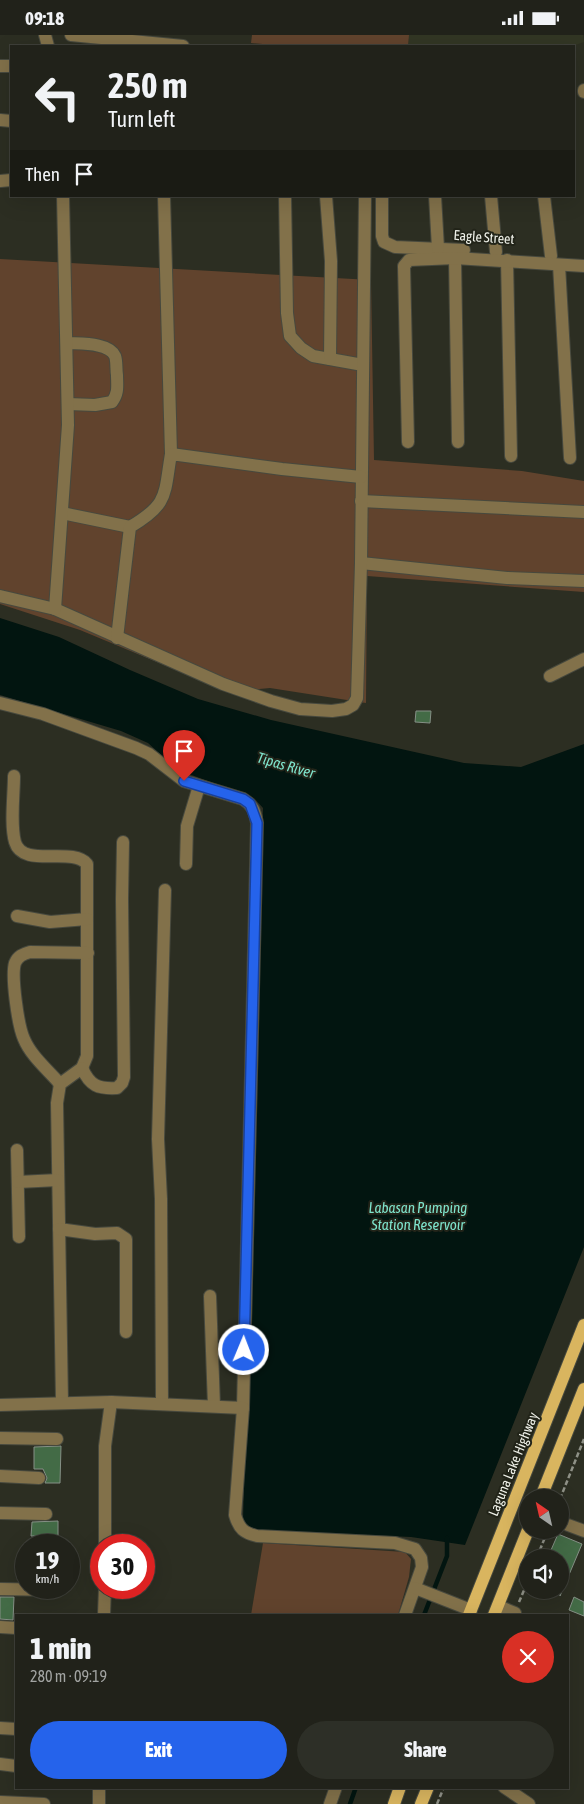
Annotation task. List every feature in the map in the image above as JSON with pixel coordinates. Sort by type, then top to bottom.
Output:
[{"type":"main road","name":"Laguna Lake Highway","points":[[467,1610],[580,1348],[584,1325]]},
{"type":"main road","points":[[544,1489],[584,1389]]},
{"type":"main road","points":[[496,1611],[524,1539]]},
{"type":"main road","points":[[394,1804],[399,1789]]},
{"type":"main road","points":[[421,1804],[427,1789]]},
{"type":"street","points":[[71,35],[173,45]]},
{"type":"street","points":[[55,609],[68,425],[63,197]]},
{"type":"street","points":[[62,513],[130,527],[150,515],[163,498],[171,454],[164,197]]},
{"type":"street","points":[[285,197],[287,313],[290,336],[301,348],[314,356],[363,365]]},
{"type":"street","points":[[326,197],[331,261],[330,359]]},
{"type":"street","points":[[0,596],[55,609],[223,684],[271,701],[300,709],[332,711],[346,709],[353,705],[357,698],[361,563],[365,197]]},
{"type":"street","name":"Eagle Street","points":[[382,197],[382,236],[384,242],[395,247],[496,252],[584,266]]},
{"type":"street","points":[[435,197],[438,248]]},
{"type":"street","points":[[491,197],[496,252]]},
{"type":"street","points":[[544,197],[555,260],[570,459]]},
{"type":"street","points":[[455,258],[458,442]]},
{"type":"street","name":"Eagle Street","points":[[408,442],[404,266],[407,262],[409,260],[455,258],[508,260],[584,259]]},
{"type":"street","points":[[508,260],[512,456]]},
{"type":"street","points":[[67,343],[101,346],[110,350],[115,356],[118,390],[112,402],[95,405],[68,404]]},
{"type":"street","points":[[171,454],[282,469],[361,477]]},
{"type":"street","points":[[361,501],[584,512]]},
{"type":"street","points":[[117,637],[130,527]]},
{"type":"street","points":[[361,563],[507,578],[584,581]]},
{"type":"street","points":[[550,676],[584,659]]},
{"type":"street","points":[[0,703],[43,714],[136,748],[149,754],[184,781],[243,799],[250,804],[257,823],[243,1408],[235,1515],[238,1526],[245,1533],[257,1536],[405,1545],[415,1549],[421,1558],[422,1567],[405,1614]]},
{"type":"street","points":[[14,776],[15,843],[26,854],[45,857],[79,857],[88,863],[87,1056],[82,1068],[60,1084],[57,1103],[62,1402]]},
{"type":"street","points":[[186,864],[187,826],[199,786]]},
{"type":"street","points":[[82,1068],[91,1084],[96,1087],[117,1088],[124,1077],[122,899],[124,842]]},
{"type":"street","points":[[162,1404],[161,1199],[158,1139],[165,890]]},
{"type":"street","points":[[17,916],[50,922],[87,919]]},
{"type":"street","points":[[60,1084],[30,1051],[22,1035],[15,990],[15,964],[21,954],[30,952],[88,953]]},
{"type":"street","points":[[17,1150],[20,1237]]},
{"type":"street","points":[[18,1181],[58,1180]]},
{"type":"street","points":[[59,1229],[95,1234],[117,1233],[126,1239],[126,1332]]},
{"type":"street","points":[[210,1296],[214,1406]]},
{"type":"street","points":[[0,1405],[111,1402],[243,1408]]},
{"type":"street","points":[[105,1534],[105,1446],[111,1402]]},
{"type":"street","points":[[0,1438],[57,1439]]},
{"type":"street","points":[[0,1476],[39,1479]]},
{"type":"street","points":[[0,1513],[46,1514]]},
{"type":"street","points":[[569,1525],[584,1531]]},
{"type":"street","points":[[415,1588],[467,1610]]},
{"type":"street","points":[[0,1589],[15,1589]]},
{"type":"street","points":[[104,1614],[105,1599]]},
{"type":"street","points":[[496,1611],[515,1613]]},
{"type":"street","points":[[0,1627],[15,1628]]},
{"type":"street","points":[[0,1728],[15,1729]]},
{"type":"street","points":[[0,1765],[15,1766]]},
{"type":"street","points":[[99,1804],[100,1789]]},
{"type":"street","points":[[330,1804],[335,1789]]},
{"type":"street","points":[[507,1789],[529,1804]]},
{"type":"street","points":[[0,1801],[44,1804]]},
{"type":"path","points":[[564,1489],[584,1439]]},
{"type":"path","points":[[515,1613],[521,1599]]},
{"type":"shaded area","points":[[252,35],[409,35],[408,45],[274,45],[251,43]]},
{"type":"shaded area","points":[[409,35],[583,35],[584,42],[575,45],[408,45]]},
{"type":"shaded area","points":[[0,259],[371,280],[374,460],[522,471],[584,481],[584,592],[367,576],[366,703],[270,688],[229,692],[80,630],[0,604]]},
{"type":"shaded area","points":[[263,1543],[405,1552],[411,1559],[409,1577],[398,1614],[251,1614]]},
{"type":"water","name":"Labasan Pumping Station Reservoir","points":[[0,618],[59,637],[198,699],[271,720],[464,763],[521,767],[584,744],[584,1247],[465,1545],[411,1537],[260,1530],[250,1527],[243,1521],[263,808],[254,798],[178,770],[148,743],[121,731],[0,695]]},
{"type":"building","points":[[416,711],[431,711],[430,723],[415,722]]},
{"type":"building","points":[[61,1446],[60,1483],[45,1483],[47,1478],[43,1469],[34,1469],[34,1447]]},
{"type":"building","points":[[58,1521],[58,1534],[31,1534],[32,1522]]},
{"type":"building","points":[[556,1539],[569,1539],[582,1544],[569,1575],[569,1549],[551,1549]]},
{"type":"building","points":[[0,1597],[14,1597],[13,1620],[0,1619]]},
{"type":"building","points":[[574,1597],[584,1602],[584,1616],[569,1610]]},
{"type":"waterway","points":[[424,1614],[447,1556],[447,1538]]},
{"type":"waterway","points":[[350,1804],[355,1789]]},
{"type":"route","points":[[184,781],[243,799],[250,804],[255,813],[257,823],[244,1350]]},
{"type":"water label","name":"Tipas River","points":[[286,765]]}]
